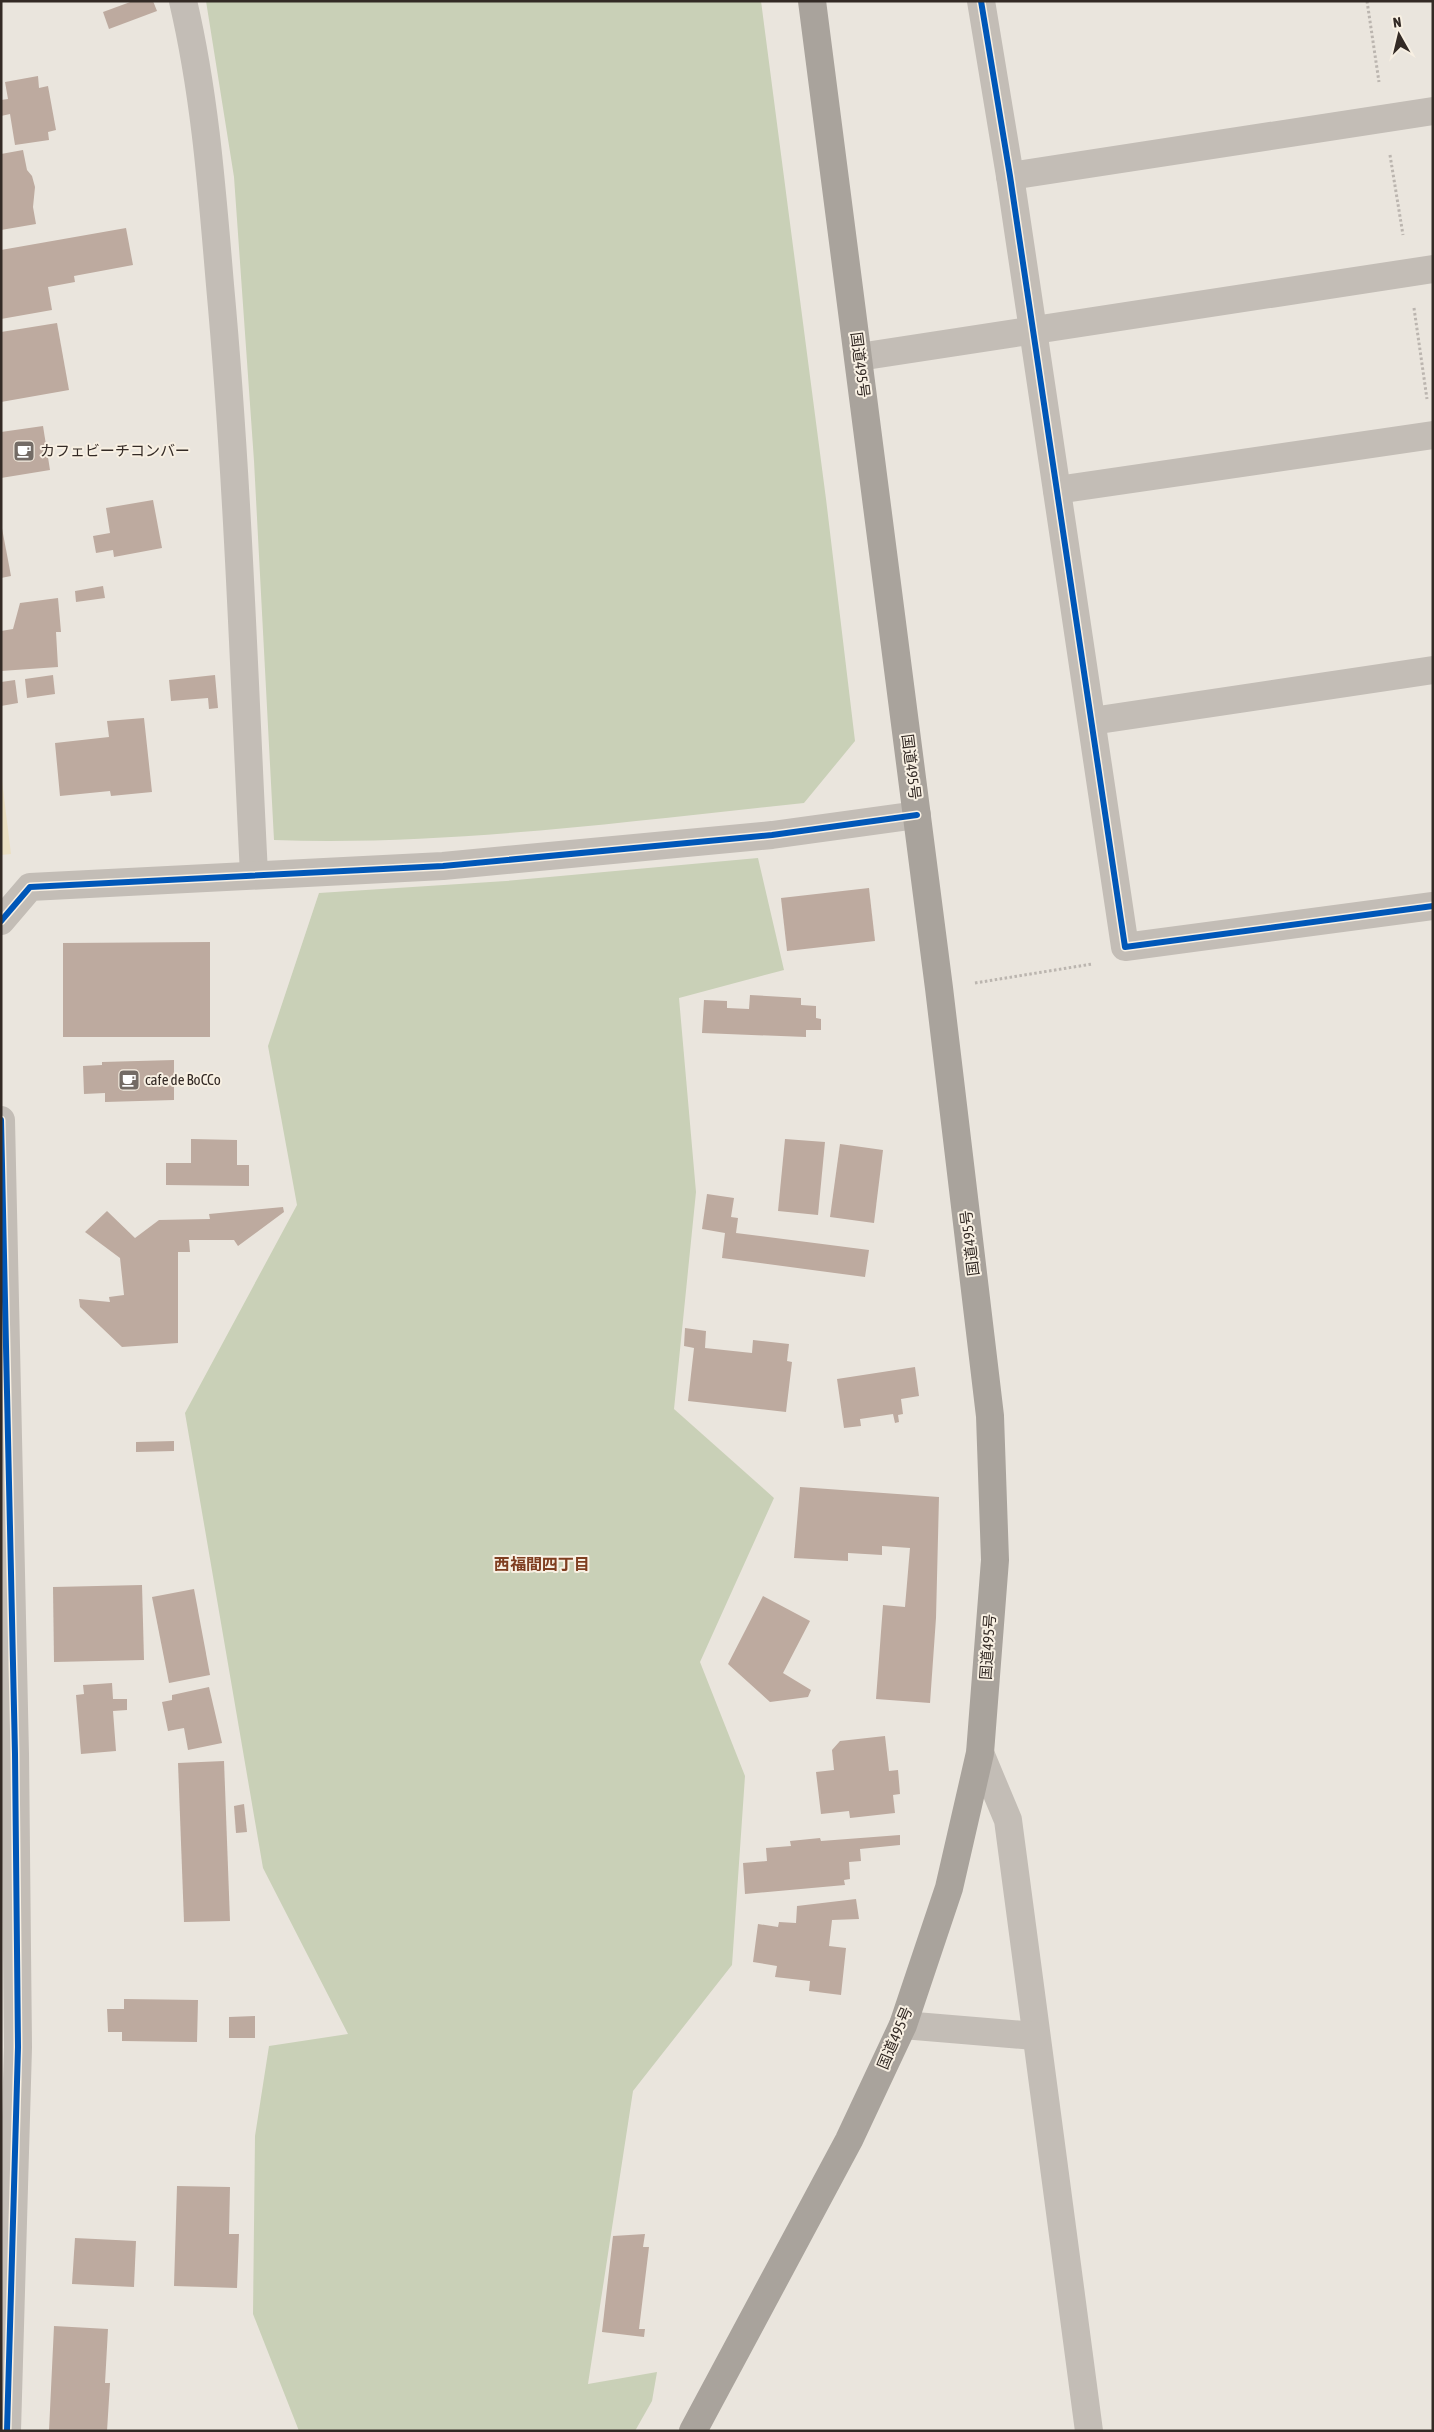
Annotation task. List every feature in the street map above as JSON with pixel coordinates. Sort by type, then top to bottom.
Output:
[{"type":"highway","name":"国道495号","points":[[693,2431],[849,2140],[903,2025],[949,1888],[980,1753],[995,1560],[990,1416],[939,988],[812,1]]},
{"type":"street","points":[[183,1],[195,51],[207,137],[229,380],[254,874]]},
{"type":"street","points":[[981,1],[1010,176],[1125,947],[1433,906]]},
{"type":"street","points":[[1010,176],[1433,111]]},
{"type":"street","points":[[859,357],[1420,271]]},
{"type":"street","points":[[1057,490],[1432,435]]},
{"type":"street","points":[[1092,721],[1433,670]]},
{"type":"street","points":[[1,921],[30,887],[254,874],[443,866],[772,835],[917,814]]},
{"type":"street","points":[[1,1120],[15,1744],[18,2037],[7,2431]]},
{"type":"street","points":[[980,1753],[1008,1820],[1089,2431]]},
{"type":"street","points":[[903,2025],[1036,2036]]},
{"type":"path","points":[[1367,1],[1385,118],[1420,271],[1432,435]]},
{"type":"path","points":[[939,988],[1103,962],[1125,947]]},
{"type":"green space","points":[[206,1],[761,1],[826,499],[855,741],[804,803],[473,836],[340,841],[274,840],[254,461],[234,177]]},
{"type":"green space","points":[[758,858],[784,970],[679,998],[696,1192],[674,1409],[774,1498],[700,1662],[745,1776],[732,1965],[633,2091],[588,2384],[657,2372],[652,2401],[635,2431],[299,2431],[253,2314],[255,2136],[269,2046],[348,2034],[263,1868],[185,1413],[297,1205],[268,1046],[319,893],[506,881]]},
{"type":"sand","points":[[1,773],[11,854],[1,855]]},
{"type":"building","points":[[133,1],[153,1],[157,11],[109,29],[103,12]]},
{"type":"building","points":[[38,76],[39,88],[48,86],[56,130],[48,132],[49,140],[15,145],[10,114],[1,116],[1,100],[8,99],[5,82]]},
{"type":"building","points":[[23,150],[27,170],[32,176],[35,187],[33,207],[36,224],[1,230],[1,154]]},
{"type":"building","points":[[126,228],[133,265],[74,276],[75,282],[48,287],[52,310],[1,319],[1,250]]},
{"type":"building","points":[[57,323],[69,390],[1,402],[1,332]]},
{"type":"building","name":"カフェビーチコンバー","points":[[43,426],[50,470],[1,478],[1,432]]},
{"type":"building","points":[[153,500],[162,548],[114,557],[113,550],[96,553],[93,536],[110,533],[106,508]]},
{"type":"building","points":[[1,523],[11,576],[1,578]]},
{"type":"building","points":[[103,586],[105,598],[76,602],[75,591]]},
{"type":"building","points":[[58,598],[61,632],[56,632],[58,667],[1,671],[1,631],[13,629],[20,603]]},
{"type":"building","points":[[53,675],[55,694],[27,698],[25,679]]},
{"type":"building","points":[[215,675],[218,708],[209,709],[208,698],[171,701],[169,680]]},
{"type":"building","points":[[15,680],[18,703],[1,706],[1,682]]},
{"type":"building","points":[[144,718],[152,792],[111,796],[110,791],[60,796],[55,743],[109,737],[107,721]]},
{"type":"building","points":[[869,888],[875,941],[787,951],[781,898]]},
{"type":"building","points":[[210,942],[210,1037],[63,1037],[63,943]]},
{"type":"building","points":[[750,995],[801,998],[801,1005],[816,1006],[816,1018],[821,1019],[821,1030],[806,1030],[806,1037],[702,1033],[704,1000],[727,1001],[727,1008],[749,1009]]},
{"type":"building","name":"cafe de BoCCo","points":[[174,1060],[174,1100],[105,1102],[105,1093],[84,1094],[83,1066],[102,1065],[102,1062]]},
{"type":"building","points":[[191,1139],[237,1140],[237,1165],[249,1165],[249,1186],[166,1185],[166,1163],[191,1163]]},
{"type":"building","points":[[785,1139],[825,1142],[818,1215],[778,1211]]},
{"type":"building","points":[[840,1144],[883,1150],[874,1223],[830,1217]]},
{"type":"building","points":[[707,1194],[734,1198],[731,1217],[738,1218],[736,1233],[869,1250],[865,1277],[722,1258],[725,1233],[702,1229]]},
{"type":"building","points":[[283,1207],[284,1212],[238,1246],[234,1240],[189,1240],[190,1252],[178,1252],[178,1343],[122,1347],[80,1307],[79,1299],[110,1302],[109,1297],[124,1295],[120,1258],[85,1232],[107,1211],[135,1238],[159,1220],[210,1219],[209,1214]]},
{"type":"building","points":[[685,1328],[706,1331],[705,1348],[752,1353],[753,1340],[789,1344],[787,1361],[792,1362],[786,1412],[688,1401],[694,1348],[684,1346]]},
{"type":"building","points":[[915,1367],[919,1396],[901,1399],[903,1414],[898,1415],[899,1422],[895,1423],[893,1414],[860,1419],[861,1426],[844,1428],[837,1379]]},
{"type":"building","points":[[174,1441],[174,1451],[136,1452],[136,1442]]},
{"type":"building","points":[[800,1487],[939,1497],[936,1618],[930,1703],[876,1699],[883,1605],[905,1607],[910,1548],[882,1546],[882,1555],[848,1553],[848,1561],[794,1558]]},
{"type":"building","points":[[142,1585],[144,1660],[54,1662],[53,1587]]},
{"type":"building","points":[[194,1589],[210,1675],[169,1683],[152,1597]]},
{"type":"building","points":[[763,1596],[810,1621],[783,1673],[811,1690],[808,1697],[770,1702],[728,1664]]},
{"type":"building","points":[[112,1683],[113,1699],[127,1699],[127,1710],[113,1711],[116,1751],[81,1754],[76,1695],[84,1694],[83,1685]]},
{"type":"building","points":[[209,1687],[222,1743],[188,1750],[184,1728],[168,1731],[162,1702],[172,1700],[172,1695]]},
{"type":"building","points":[[885,1736],[889,1771],[898,1770],[900,1794],[893,1795],[895,1813],[850,1818],[849,1811],[821,1814],[816,1772],[834,1770],[832,1750],[840,1741]]},
{"type":"building","points":[[224,1761],[230,1921],[184,1922],[178,1763]]},
{"type":"building","points":[[244,1804],[247,1832],[236,1833],[234,1806]]},
{"type":"building","points":[[900,1835],[900,1845],[860,1849],[861,1861],[849,1862],[850,1879],[844,1880],[845,1885],[745,1894],[743,1863],[767,1861],[766,1848],[791,1846],[790,1841],[820,1838],[821,1841]]},
{"type":"building","points":[[856,1899],[859,1919],[832,1920],[829,1946],[846,1948],[841,1995],[809,1991],[810,1981],[775,1977],[777,1966],[753,1962],[758,1924],[778,1927],[779,1922],[796,1923],[797,1906]]},
{"type":"building","points":[[124,1999],[198,2000],[197,2042],[122,2041],[122,2032],[108,2032],[107,2009],[124,2009]]},
{"type":"building","points":[[255,2016],[255,2038],[229,2038],[229,2017]]},
{"type":"building","points":[[177,2186],[230,2187],[229,2234],[239,2234],[237,2288],[174,2286]]},
{"type":"building","points":[[645,2234],[643,2247],[649,2247],[639,2329],[645,2329],[644,2337],[602,2332],[613,2236]]},
{"type":"building","points":[[75,2238],[136,2241],[134,2287],[72,2284]]},
{"type":"building","points":[[54,2326],[108,2329],[105,2383],[110,2383],[107,2431],[49,2431]]},
{"type":"cycle path","points":[[981,1],[1010,176],[1125,947],[1433,906]]},
{"type":"cycle path","points":[[1,921],[30,887],[443,866],[772,835],[917,815]]},
{"type":"cycle path","points":[[1,1120],[15,1754],[18,2047],[7,2431]]},
{"type":"place","name":"カフェビーチコンバー","points":[[24,451]]},
{"type":"place","name":"cafe de BoCCo","points":[[129,1080]]},
{"type":"district","name":"西福間四丁目","points":[[542,1564]]}]
